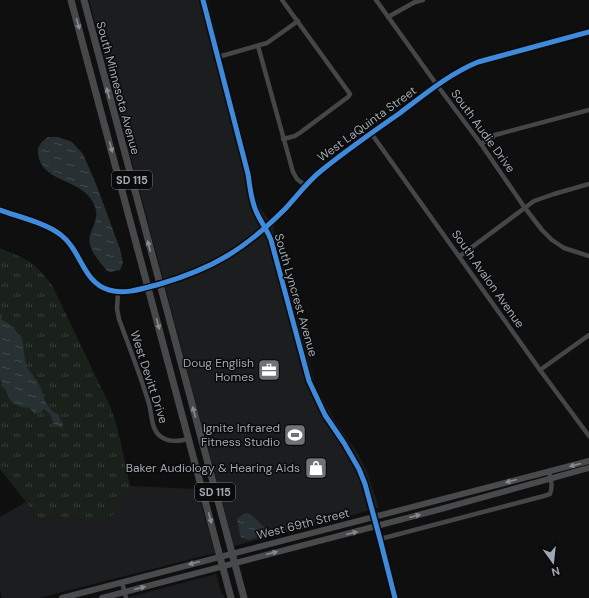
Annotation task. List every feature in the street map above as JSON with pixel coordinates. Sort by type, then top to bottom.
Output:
[{"type":"main road","name":"South Minnesota Avenue","points":[[71,0],[231,598]]},
{"type":"main road","name":"South Minnesota Avenue","points":[[84,0],[244,598]]},
{"type":"main road","name":"West 69th Street","points":[[102,598],[125,595],[223,566],[377,526],[550,475],[589,461]]},
{"type":"main road","name":"West 69th Street","points":[[62,598],[374,517],[550,475],[589,468]]},
{"type":"street","name":"South Lyncrest Avenue","points":[[203,0],[248,174],[252,198],[256,211],[271,240],[309,381],[325,415],[359,469],[365,484],[395,598]]},
{"type":"street","points":[[282,0],[350,94],[301,132],[295,136],[283,139]]},
{"type":"street","name":"South Audie Drive","points":[[376,0],[542,230],[552,240],[564,248],[589,256]]},
{"type":"street","points":[[388,17],[415,2],[423,0]]},
{"type":"street","points":[[218,57],[267,43],[298,21]]},
{"type":"street","name":"West LaQuinta Street","points":[[118,292],[135,290],[160,284],[201,270],[226,258],[266,228],[321,171],[462,68],[478,62],[589,32]]},
{"type":"street","points":[[258,46],[293,172],[297,179],[306,186]]},
{"type":"street","points":[[481,144],[495,135],[589,110]]},
{"type":"street","name":"South Avalon Avenue","points":[[371,133],[540,370],[589,436]]},
{"type":"street","points":[[460,256],[534,201],[589,184]]},
{"type":"street","points":[[0,210],[50,228],[60,234],[68,241],[76,252],[86,272],[99,286],[118,292]]},
{"type":"street","name":"West Devitt Drive","points":[[118,292],[117,309],[119,319],[149,405],[154,428],[159,435],[167,440],[176,442],[189,439]]},
{"type":"street","points":[[540,370],[589,335]]},
{"type":"street","points":[[380,538],[550,494],[552,488],[550,475]]},
{"type":"street","points":[[122,582],[125,595]]},
{"type":"shaded area","points":[[89,0],[208,0],[257,203],[265,215],[275,225],[273,230],[316,387],[334,419],[358,454],[367,471],[379,508],[234,546]]},
{"type":"shaded area","points":[[130,486],[197,489],[215,553],[39,598],[2,598],[0,590],[0,517],[26,502],[40,520],[58,517],[94,521],[122,506]]},
{"type":"shaded area","points":[[216,574],[221,592],[225,598],[126,598]]},
{"type":"green space","points":[[0,248],[17,255],[35,266],[52,285],[111,408],[119,434],[130,486],[122,506],[109,518],[94,521],[58,517],[40,520],[0,469]]},
{"type":"water","points":[[48,137],[58,137],[72,142],[83,154],[96,184],[120,249],[123,263],[120,270],[110,272],[107,271],[91,249],[90,239],[96,218],[96,212],[90,198],[77,187],[52,175],[41,163],[38,149],[42,142]]},
{"type":"water","points":[[0,314],[2,315],[1,319],[14,327],[16,332],[22,338],[26,366],[39,384],[46,403],[52,411],[59,415],[60,420],[63,423],[63,428],[55,426],[50,414],[44,409],[40,413],[34,414],[30,408],[21,407],[12,403],[0,379]]},
{"type":"water","points":[[247,513],[253,516],[267,530],[266,534],[249,540],[242,538],[237,519],[243,514]]},
{"type":"cycle path","points":[[203,0],[248,174],[253,202],[271,240],[309,381],[325,415],[344,443],[359,469],[365,484],[395,598]]},
{"type":"cycle path","points":[[0,210],[48,227],[61,235],[68,241],[93,281],[100,286],[109,290],[122,292],[160,284],[197,271],[228,256],[270,223],[322,170],[457,72],[478,62],[589,32]]},
{"type":"place","name":"Doug English Homes","points":[[269,370]]},
{"type":"place","name":"Ignite Infrared Fitness Studio","points":[[295,435]]},
{"type":"place","name":"Baker Audiology & Hearing Aids","points":[[316,468]]}]
